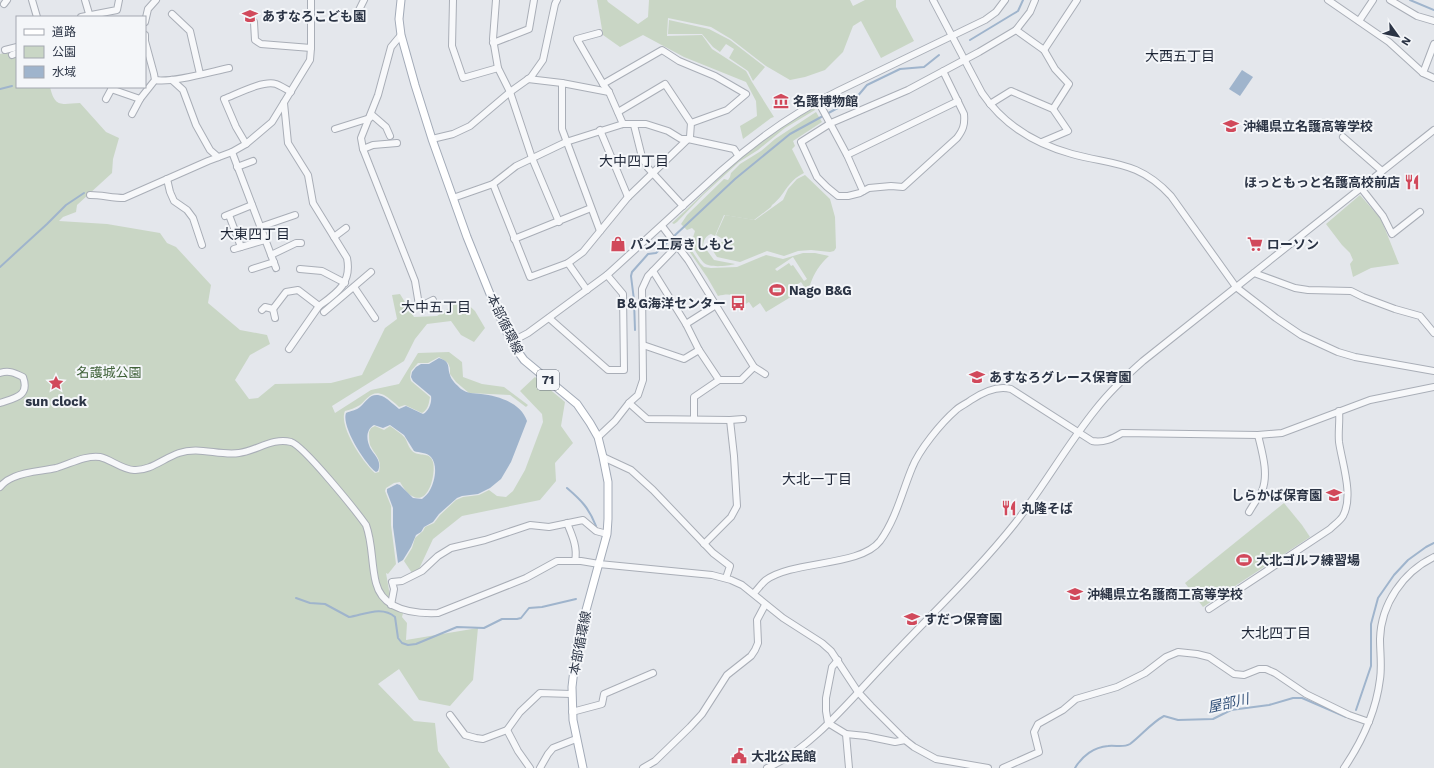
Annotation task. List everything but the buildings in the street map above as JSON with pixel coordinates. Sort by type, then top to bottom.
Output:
[{"type":"main road","name":"本部循環線","points":[[401,0],[399,19],[401,35],[432,139],[467,238],[511,342],[524,360],[577,404],[590,422],[598,437],[604,457],[609,498],[607,534],[577,643],[571,694],[576,739],[583,768]]},
{"type":"street","points":[[32,0],[37,16]]},
{"type":"street","points":[[85,0],[90,16],[117,10],[119,0]]},
{"type":"street","points":[[146,18],[148,10],[156,0]]},
{"type":"street","points":[[90,195],[124,198],[232,152],[246,144],[272,122],[310,60],[311,0]]},
{"type":"street","points":[[358,12],[364,0]]},
{"type":"street","points":[[453,0],[452,46],[463,78],[498,68]]},
{"type":"street","points":[[496,0],[493,43],[498,68],[510,92],[532,158],[559,222]]},
{"type":"street","points":[[493,43],[529,29],[534,0]]},
{"type":"street","points":[[432,139],[453,134],[470,126],[510,92],[531,77],[543,60],[554,4],[557,0]]},
{"type":"street","points":[[933,0],[975,82],[990,104],[1012,125],[1042,142],[1072,154],[1120,164],[1139,171],[1160,183],[1171,196],[1236,287],[1295,331],[1323,346],[1355,357],[1434,371]]},
{"type":"street","points":[[511,342],[525,335],[607,275],[664,228],[683,206],[738,155],[779,124],[818,101],[985,20],[996,12],[1006,0]]},
{"type":"street","points":[[943,71],[964,114],[964,129],[957,138],[903,188],[891,186],[869,188],[860,193],[848,196],[838,196],[817,177],[801,142],[829,121],[908,90],[1016,30],[1030,12],[1035,0]]},
{"type":"street","points":[[1044,50],[1077,0]]},
{"type":"street","points":[[1328,0],[1389,42],[1424,73],[1434,78]]},
{"type":"street","points":[[1359,21],[1373,0]]},
{"type":"street","points":[[1390,0],[1416,16],[1434,21]]},
{"type":"street","points":[[172,14],[190,31],[200,74]]},
{"type":"street","points":[[254,22],[254,40],[261,44],[311,48]]},
{"type":"street","points":[[1016,30],[1044,50],[1055,69],[1069,84],[1053,109]]},
{"type":"street","points":[[599,34],[577,38],[609,92],[623,124]]},
{"type":"street","points":[[401,35],[391,47],[378,95],[361,138],[363,149],[415,281],[419,305],[433,300]]},
{"type":"street","points":[[1424,73],[1434,44]]},
{"type":"street","points":[[132,114],[140,99],[155,80],[146,45]]},
{"type":"street","points":[[5,50],[16,47]]},
{"type":"street","points":[[603,84],[662,50],[679,61],[715,76],[746,94],[727,110],[691,123]]},
{"type":"street","points":[[155,80],[172,80],[229,68]]},
{"type":"street","points":[[528,79],[562,83],[609,92]]},
{"type":"street","points":[[172,80],[183,90],[196,125],[210,150],[218,157]]},
{"type":"street","points":[[562,83],[562,129],[600,231]]},
{"type":"street","points":[[246,144],[236,127],[224,99],[258,86],[270,84],[276,84],[291,92]]},
{"type":"street","points":[[493,184],[530,277],[568,263],[583,252],[628,197],[690,137],[691,123],[665,84],[618,112]]},
{"type":"street","points":[[106,100],[111,88]]},
{"type":"street","points":[[112,88],[140,99]]},
{"type":"street","points":[[990,104],[1011,91],[1053,109],[1068,131],[1042,142]]},
{"type":"street","points":[[818,101],[847,155],[864,191]]},
{"type":"street","points":[[847,155],[958,101]]},
{"type":"street","points":[[284,103],[288,143],[308,175],[313,203],[347,258],[349,267],[345,283],[338,299],[319,306],[289,349]]},
{"type":"street","points":[[335,129],[370,116]]},
{"type":"street","points":[[370,116],[386,127],[390,136]]},
{"type":"street","points":[[453,198],[493,184],[516,166],[566,142],[600,130],[623,124],[646,124],[668,131],[681,139],[688,139],[734,149],[738,155]]},
{"type":"street","points":[[634,125],[642,157],[648,168],[683,206]]},
{"type":"street","points":[[600,130],[628,197]]},
{"type":"street","points":[[767,768],[777,764],[799,749],[828,723],[947,598],[980,566],[1016,521],[1096,409],[1113,389],[1143,361],[1434,130]]},
{"type":"street","points":[[1343,137],[1382,172]]},
{"type":"street","points":[[363,149],[373,145],[397,143]]},
{"type":"street","points":[[232,152],[275,265],[252,269]]},
{"type":"street","points":[[237,167],[253,162]]},
{"type":"street","points":[[167,179],[174,201],[187,210],[193,218],[202,245]]},
{"type":"street","points":[[1361,188],[1383,216],[1392,234],[1420,212]]},
{"type":"street","points":[[252,205],[227,215],[237,248],[265,240]]},
{"type":"street","points":[[514,239],[591,208]]},
{"type":"street","points":[[260,227],[295,215]]},
{"type":"street","points":[[334,237],[346,228]]},
{"type":"street","points":[[664,228],[699,276],[754,367],[765,374]]},
{"type":"street","points":[[271,255],[296,243],[300,243]]},
{"type":"street","points":[[598,437],[615,421],[638,395],[643,380],[642,289],[648,276],[677,244]]},
{"type":"street","points":[[568,263],[587,290]]},
{"type":"street","points":[[300,269],[322,271],[345,283]]},
{"type":"street","points":[[652,271],[686,324],[699,350],[719,380]]},
{"type":"street","points":[[324,312],[371,272]]},
{"type":"street","points":[[1254,272],[1295,288],[1308,290],[1352,291],[1388,307],[1420,316],[1434,333]]},
{"type":"street","points":[[549,318],[608,370],[624,370],[623,294],[607,275]]},
{"type":"street","points":[[354,288],[375,318]]},
{"type":"street","points":[[275,318],[273,309],[286,292],[298,290],[319,306]]},
{"type":"street","points":[[686,324],[716,305]]},
{"type":"street","points":[[262,310],[265,307],[273,309]]},
{"type":"street","points":[[643,345],[684,359],[699,350]]},
{"type":"street","points":[[694,419],[694,397],[719,380],[741,380],[754,367]]},
{"type":"street","points":[[0,373],[8,371],[17,374],[23,377],[26,384],[22,394],[0,403]]},
{"type":"street","points":[[754,593],[766,580],[782,573],[862,554],[879,542],[898,505],[912,467],[920,453],[956,410],[979,395],[1000,387],[1011,389],[1092,441],[1101,442],[1122,433],[1258,435],[1282,433],[1370,400],[1434,387]]},
{"type":"street","points":[[629,404],[647,419],[742,419]]},
{"type":"street","points":[[1209,609],[1330,529],[1342,517],[1347,501],[1339,441],[1339,411]]},
{"type":"street","points":[[704,544],[731,517],[737,506],[730,420]]},
{"type":"street","points":[[1249,512],[1262,490],[1265,478],[1258,435]]},
{"type":"street","points":[[0,487],[5,482],[16,476],[56,468],[87,457],[100,457],[133,470],[147,468],[179,453],[191,450],[231,454],[241,453],[280,441],[292,442],[311,460],[366,525],[370,537],[376,584],[379,592],[391,605],[411,612],[438,612],[526,578],[557,561],[575,561],[712,575],[726,578],[754,593],[765,605],[822,643],[831,651],[858,692],[905,740],[921,752],[936,759],[988,768]]},
{"type":"street","points":[[604,457],[631,470],[653,490],[713,553],[730,566],[726,578]]},
{"type":"street","points":[[391,605],[394,589],[392,582],[402,581],[422,571],[438,556],[451,548],[485,540],[530,525],[549,527],[583,520],[596,531],[607,534]]},
{"type":"street","points":[[567,523],[574,540],[576,554],[575,561]]},
{"type":"street","points":[[1344,768],[1359,746],[1375,706],[1380,678],[1381,634],[1383,618],[1387,607],[1397,589],[1408,576],[1423,562],[1434,557]]},
{"type":"street","points":[[643,768],[655,761],[690,727],[702,714],[726,675],[751,656],[758,643],[757,620],[765,605]]},
{"type":"street","points":[[1003,768],[1039,752],[1034,732],[1038,724],[1064,710],[1076,699],[1117,687],[1144,673],[1166,658],[1178,652],[1209,657],[1234,674],[1244,675],[1259,669],[1266,669],[1306,694],[1343,712],[1369,722]]},
{"type":"street","points":[[838,660],[832,667],[826,698],[828,723],[846,734],[866,736],[895,742],[905,740]]},
{"type":"street","points":[[572,712],[602,704],[604,694],[653,673]]},
{"type":"street","points":[[450,715],[464,736],[483,739],[507,730],[520,712],[540,693],[571,694]]},
{"type":"street","points":[[507,730],[518,752],[530,768]]},
{"type":"street","points":[[846,734],[848,768]]},
{"type":"street","points":[[540,768],[553,748],[576,739]]},
{"type":"green space","points":[[597,0],[607,0],[638,24],[648,17],[649,0],[850,0],[853,6],[865,0],[896,0],[896,7],[914,41],[881,58],[861,21],[853,26],[843,52],[825,70],[805,77],[790,80],[766,66],[731,39],[711,27],[668,18],[667,36],[702,35],[712,49],[746,71],[774,117],[743,139],[740,126],[757,116],[756,101],[746,82],[684,57],[643,35],[620,47],[603,35]]},
{"type":"green space","points":[[669,20],[709,29],[730,40],[765,67],[753,81],[748,71],[729,58],[734,49],[726,44],[720,52],[713,47],[702,34],[668,34]]},
{"type":"green space","name":"名護城公園","points":[[16,50],[16,88],[50,88],[57,102],[63,104],[80,103],[106,132],[119,138],[113,159],[112,173],[77,205],[76,212],[63,217],[59,221],[107,224],[160,233],[167,243],[176,247],[211,285],[208,303],[240,330],[267,335],[270,344],[250,355],[235,380],[249,399],[258,398],[275,384],[331,383],[362,375],[385,328],[397,319],[392,295],[400,294],[414,317],[437,316],[462,299],[475,311],[485,328],[474,342],[461,335],[451,321],[427,324],[415,339],[404,361],[332,406],[335,413],[371,390],[399,384],[418,353],[449,352],[462,362],[463,377],[482,384],[504,387],[528,405],[526,407],[510,395],[469,393],[456,382],[450,374],[448,363],[439,357],[428,363],[418,363],[411,371],[411,381],[430,397],[429,404],[424,412],[422,413],[405,405],[399,407],[380,393],[373,394],[360,405],[345,411],[345,426],[353,444],[365,462],[375,473],[379,472],[380,464],[370,445],[369,432],[371,428],[375,426],[384,430],[390,426],[405,438],[413,452],[430,457],[433,462],[434,467],[430,487],[427,493],[423,496],[418,498],[410,495],[400,482],[394,483],[386,488],[385,491],[391,506],[391,525],[396,564],[388,574],[386,573],[390,596],[383,602],[390,608],[403,613],[402,617],[407,623],[406,640],[478,628],[473,680],[450,706],[419,700],[399,669],[378,684],[414,721],[435,723],[438,751],[450,768],[0,768],[0,54]]},
{"type":"green space","points":[[814,108],[815,110],[785,128],[758,150],[739,162],[703,195],[677,222],[674,224],[672,223],[743,156],[782,127]]},
{"type":"green space","points":[[816,112],[822,122],[793,141],[795,146],[792,149],[804,173],[793,180],[777,201],[754,220],[724,215],[715,236],[711,234],[708,236],[703,245],[714,260],[735,264],[715,266],[704,263],[691,244],[695,231],[692,228],[687,230],[681,224],[687,215],[724,179],[728,180],[731,173],[740,164]]},
{"type":"green space","points":[[805,175],[830,199],[835,217],[836,248],[834,251],[798,251],[784,256],[767,251],[740,262],[717,257],[711,248],[716,242],[728,242],[716,235],[725,215],[755,220],[783,200],[788,189],[797,179]]},
{"type":"green space","points":[[1360,195],[1381,219],[1399,264],[1371,268],[1353,277],[1350,264],[1353,260],[1350,253],[1326,224]]},
{"type":"green space","points":[[682,236],[704,267],[711,268],[737,267],[766,255],[783,259],[803,253],[815,253],[829,256],[818,269],[810,285],[805,288],[801,282],[795,286],[799,292],[766,312],[760,303],[753,308],[749,302],[744,305],[742,301],[733,295],[718,296],[707,277],[680,238]],"holes":[[[793,257],[807,279],[804,281],[793,265],[791,266],[789,263],[777,271],[775,269]]]},
{"type":"green space","points":[[535,377],[565,402],[561,426],[573,443],[555,463],[556,481],[540,500],[462,516],[433,539],[419,569],[412,573],[404,561],[412,548],[415,538],[423,531],[425,527],[434,523],[456,500],[463,497],[479,495],[489,490],[497,496],[506,497],[513,491],[525,470],[543,422],[542,414],[520,391]]},
{"type":"green space","name":"大北ゴルフ練習場","points":[[1284,503],[1310,537],[1203,607],[1185,583]]},
{"type":"water","points":[[1242,70],[1253,77],[1240,96],[1229,89]]},
{"type":"water","points":[[439,358],[447,363],[452,379],[461,389],[468,393],[488,395],[502,399],[515,405],[520,409],[527,421],[511,462],[501,479],[490,488],[478,494],[457,498],[439,514],[433,522],[424,527],[421,532],[416,535],[403,560],[398,563],[393,527],[393,508],[387,489],[397,484],[400,485],[413,498],[422,499],[432,486],[435,473],[433,460],[427,454],[414,451],[404,435],[390,425],[383,428],[374,425],[369,431],[368,442],[379,463],[378,471],[376,472],[371,468],[360,453],[350,435],[345,419],[346,413],[359,408],[370,397],[380,395],[399,409],[406,406],[423,414],[430,406],[431,396],[413,381],[411,377],[412,372],[421,364],[429,364]]},
{"type":"waterway","points":[[970,40],[1018,11],[1023,0]]},
{"type":"waterway","points":[[1410,0],[1434,10]]},
{"type":"waterway","points":[[635,330],[634,300],[631,276],[632,272],[648,254],[656,253],[735,179],[790,134],[856,98],[867,85],[900,69],[924,67],[939,55]]},
{"type":"waterway","points":[[0,89],[12,86]]},
{"type":"waterway","points":[[0,267],[66,205],[84,193]]},
{"type":"waterway","points":[[567,488],[584,505],[596,526]]},
{"type":"waterway","name":"屋部川","points":[[1356,710],[1371,666],[1371,624],[1378,598],[1394,575],[1408,560],[1434,543]]},
{"type":"waterway","points":[[296,598],[310,603],[325,604],[349,617],[378,611],[390,613],[395,617],[398,638],[402,643],[408,645],[416,644],[457,627],[484,628],[502,619],[521,618],[529,608],[542,607],[576,599]]},
{"type":"waterway","name":"屋部川","points":[[1075,768],[1081,760],[1093,750],[1108,746],[1125,746],[1130,744],[1164,716],[1178,720],[1213,719],[1231,710],[1269,705],[1293,698],[1302,698],[1346,717]]},
{"type":"place","name":"あすなろこども園","points":[[250,16]]},
{"type":"place","name":"名護博物館","points":[[781,101]]},
{"type":"place","name":"沖縄県立名護高等学校","points":[[1231,126]]},
{"type":"place","name":"ほっともっと名護高校前店","points":[[1412,182]]},
{"type":"place","name":"パン工房きしもと","points":[[618,244]]},
{"type":"place","name":"ローソン","points":[[1255,244]]},
{"type":"place","name":"Nago B&G","points":[[777,290]]},
{"type":"place","name":"B＆G海洋センター","points":[[738,303]]},
{"type":"place","name":"あすなろグレース保育園","points":[[977,377]]},
{"type":"place","name":"sun clock","points":[[56,383]]},
{"type":"place","name":"しらかば保育園","points":[[1334,495]]},
{"type":"place","name":"丸隆そば","points":[[1009,508]]},
{"type":"place","name":"大北ゴルフ練習場","points":[[1244,560]]},
{"type":"place","name":"沖縄県立名護商工高等学校","points":[[1075,594]]},
{"type":"place","name":"すだつ保育園","points":[[912,619]]},
{"type":"place","name":"大北公民館","points":[[739,756]]},
{"type":"district","name":"大西五丁目","points":[[1180,56]]},
{"type":"district","name":"大中四丁目","points":[[634,161]]},
{"type":"district","name":"大東四丁目","points":[[255,234]]},
{"type":"district","name":"大中五丁目","points":[[436,307]]},
{"type":"district","name":"大北一丁目","points":[[817,479]]},
{"type":"district","name":"大北四丁目","points":[[1276,633]]}]
